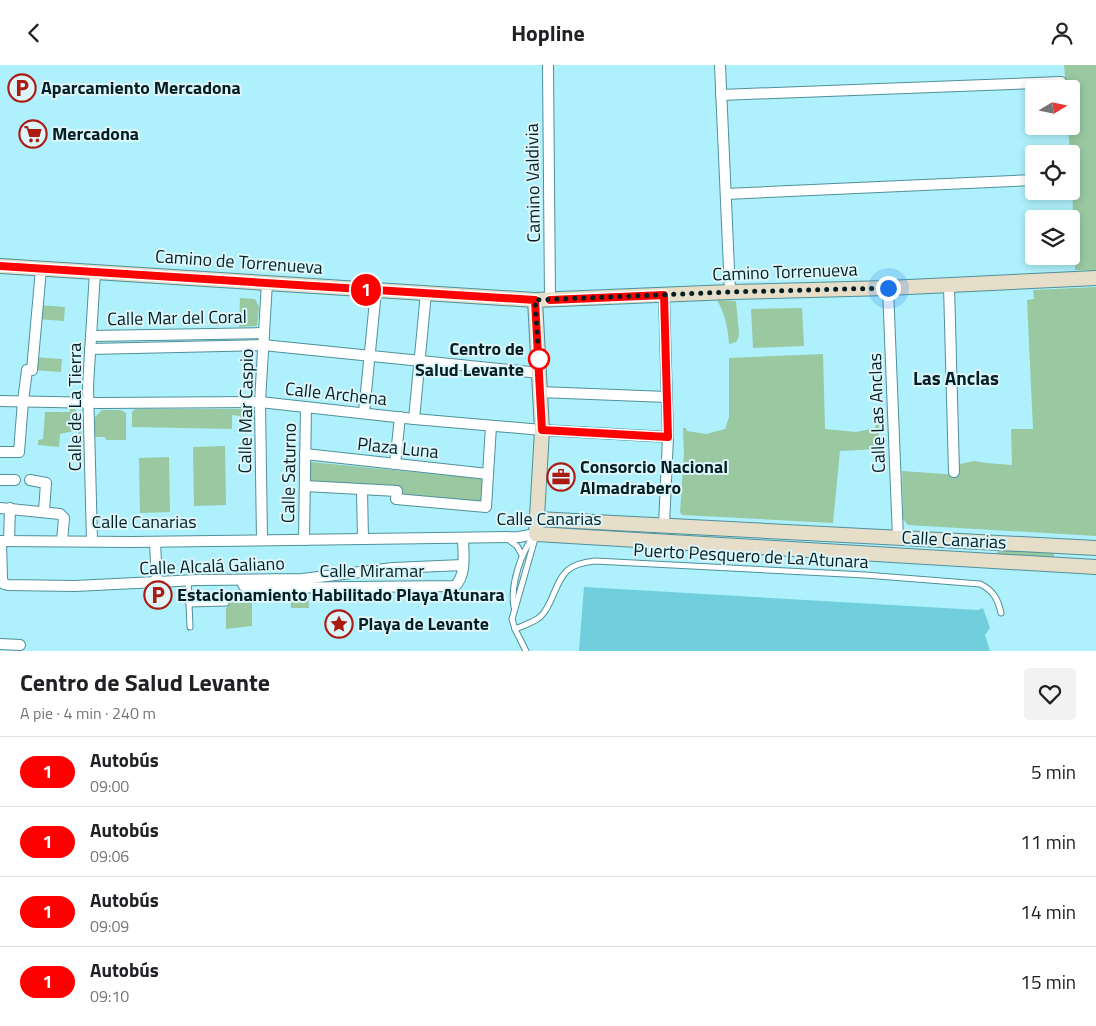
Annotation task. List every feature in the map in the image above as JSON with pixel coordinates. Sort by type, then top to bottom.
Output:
[{"type":"main road","name":"Camino de Torrenueva","points":[[0,266],[535,300]]},
{"type":"main road","name":"Camino Torrenueva","points":[[535,300],[949,286],[1096,278]]},
{"type":"main road","points":[[535,300],[542,430],[536,534]]},
{"type":"main road","name":"Calle Canarias","points":[[537,519],[1096,548]]},
{"type":"main road","name":"Calle Canarias","points":[[536,534],[1096,567]]},
{"type":"street","name":"Camino Valdivia","points":[[548,65],[550,300]]},
{"type":"street","points":[[720,65],[730,292]]},
{"type":"street","points":[[721,95],[1025,83]]},
{"type":"street","points":[[726,193],[1025,180]]},
{"type":"street","points":[[0,452],[19,452],[22,401],[27,370],[32,370],[42,269]]},
{"type":"street","name":"Calle de La Tierra","points":[[92,541],[88,403],[95,272]]},
{"type":"street","name":"Calle Mar Caspio","points":[[262,539],[266,497],[260,402],[267,282]]},
{"type":"street","points":[[949,286],[954,472]]},
{"type":"street","name":"Calle Las Anclas","points":[[888,288],[898,537]]},
{"type":"street","points":[[364,412],[376,291]]},
{"type":"street","points":[[414,419],[426,293]]},
{"type":"street","points":[[664,295],[668,437],[664,525]]},
{"type":"street","name":"Calle Mar del Coral","points":[[91,336],[264,333]]},
{"type":"street","name":"Calle Mar del Coral","points":[[90,349],[263,345],[540,373]]},
{"type":"street","points":[[540,391],[667,397]]},
{"type":"street","name":"Calle Archena","points":[[0,401],[88,403],[260,402],[414,419],[542,430],[668,437]]},
{"type":"street","name":"Calle Saturno","points":[[304,539],[306,407]]},
{"type":"street","points":[[395,464],[400,417]]},
{"type":"street","points":[[305,485],[397,491],[396,499],[486,507],[491,425]]},
{"type":"street","name":"Plaza Luna","points":[[305,454],[488,474]]},
{"type":"street","points":[[0,480],[15,480]]},
{"type":"street","points":[[30,480],[45,481],[46,483],[44,511]]},
{"type":"street","points":[[362,490],[363,539]]},
{"type":"street","points":[[4,541],[5,508],[44,511],[64,516],[62,541]]},
{"type":"street","name":"Calle Canarias","points":[[4,541],[155,542],[262,539],[463,538],[519,537],[536,534]]},
{"type":"street","name":"Calle Miramar","points":[[241,580],[244,586],[253,588],[453,587],[458,585],[461,579],[463,538]]},
{"type":"street","name":"Calle Alcalá Galiano","points":[[4,541],[2,579],[6,585],[75,586],[188,581],[302,579],[393,568],[463,565]]},
{"type":"street","points":[[155,542],[157,583]]},
{"type":"street","points":[[0,644],[20,645]]},
{"type":"lane","points":[[514,610],[513,589],[528,543],[536,534]]},
{"type":"lane","points":[[526,651],[512,619],[536,534]]},
{"type":"lane","points":[[504,537],[518,546],[523,556]]},
{"type":"lane","name":"Puerto Pesquero de La Atunara","points":[[515,629],[540,617],[548,607],[562,575],[584,562],[595,561],[864,575],[980,584],[992,592],[1001,613]]},
{"type":"lane","points":[[188,581],[190,627]]},
{"type":"lane","points":[[189,604],[226,603]]},
{"type":"green space","points":[[1064,65],[1096,65],[1096,271],[1075,270],[1075,265],[1080,265],[1080,210],[1073,210],[1073,200],[1080,200],[1080,145],[1069,145],[1069,135],[1080,135],[1080,80],[1065,80]]},
{"type":"green space","points":[[1096,287],[1096,536],[908,525],[903,519],[902,471],[959,475],[960,464],[974,461],[1012,465],[1011,429],[1033,429],[1027,300],[1034,299],[1033,290]]},
{"type":"green space","points":[[240,298],[255,299],[259,307],[257,326],[239,327]]},
{"type":"green space","points":[[717,300],[736,301],[739,333],[736,342],[729,344],[726,321]]},
{"type":"green space","points":[[38,305],[65,307],[64,321],[37,319]]},
{"type":"green space","points":[[802,308],[804,346],[753,348],[751,309]]},
{"type":"green space","points":[[823,354],[825,429],[856,432],[875,428],[876,423],[879,425],[879,449],[840,451],[833,523],[682,515],[680,512],[684,454],[683,428],[686,428],[687,431],[706,434],[725,429],[729,417],[729,358]]},
{"type":"green space","points":[[33,357],[62,359],[61,372],[32,370]]},
{"type":"green space","points":[[70,408],[74,408],[81,416],[81,436],[79,436],[78,430],[60,434],[59,447],[38,445],[38,440],[43,439],[45,412],[70,412]]},
{"type":"green space","points":[[135,409],[247,409],[255,420],[240,420],[240,416],[232,415],[232,429],[132,427],[132,412]]},
{"type":"green space","points":[[102,410],[121,410],[126,413],[126,440],[106,440],[105,437],[95,437],[95,417]]},
{"type":"green space","points":[[225,446],[226,505],[194,506],[193,447]]},
{"type":"green space","points":[[169,457],[170,512],[140,513],[139,458]]},
{"type":"green space","points":[[311,462],[485,479],[483,506],[399,497],[400,489],[310,483]]},
{"type":"green space","points":[[997,547],[1054,551],[1054,560],[997,556]]},
{"type":"green space","points":[[290,594],[308,594],[309,608],[291,608]]},
{"type":"green space","points":[[252,597],[252,626],[226,629],[226,608],[231,598]]},
{"type":"water","points":[[584,587],[978,610],[983,608],[990,628],[985,635],[990,651],[579,651]]},
{"type":"bus line","name":"1","points":[[0,266],[535,300],[542,430],[668,437],[664,295],[550,300]]},
{"type":"place","name":"Aparcamiento Mercadona","points":[[22,88]]},
{"type":"place","name":"Mercadona","points":[[33,134]]},
{"type":"place","name":"Centro de Salud Levante","points":[[539,359]]},
{"type":"place","name":"Consorcio Nacional Almadrabero","points":[[561,477]]},
{"type":"place","name":"Estacionamiento Habilitado Playa Atunara","points":[[158,595]]},
{"type":"place","name":"Playa de Levante","points":[[339,624]]},
{"type":"district","name":"Las Anclas","points":[[956,378]]},
{"type":"route","points":[[539,359],[535,300],[888,288]]}]
